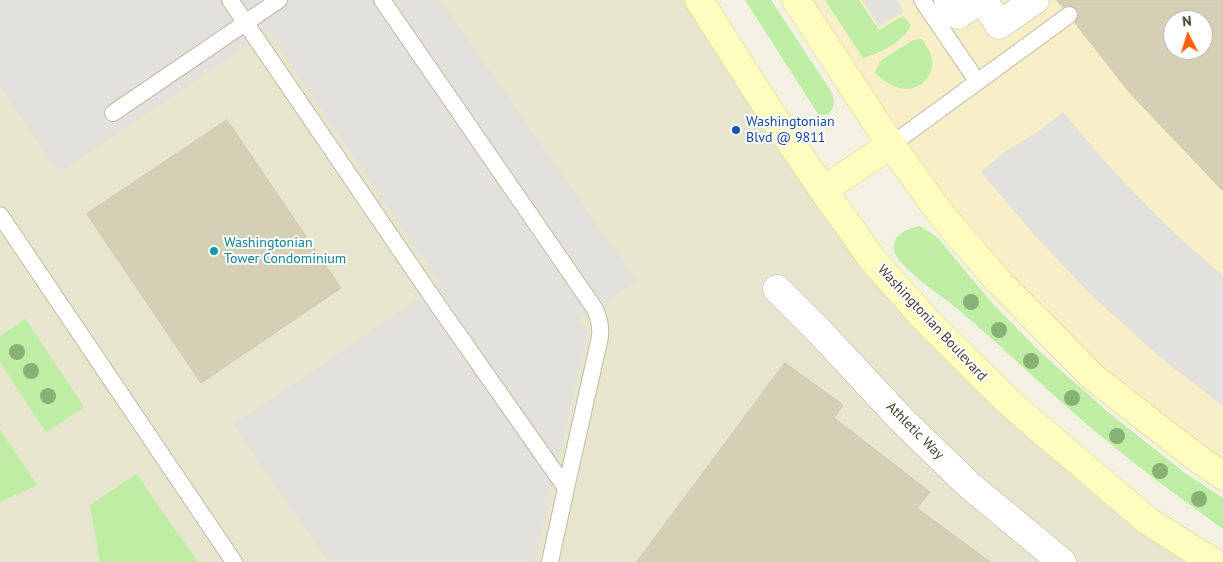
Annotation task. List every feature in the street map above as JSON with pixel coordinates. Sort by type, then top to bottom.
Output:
[{"type":"street","name":"Washingtonian Boulevard","points":[[699,0],[822,190],[873,260],[928,322],[1011,404],[1148,521],[1213,562]]},
{"type":"street","points":[[796,0],[891,145],[944,218],[1000,283],[1094,378],[1192,455],[1223,476]]},
{"type":"street","points":[[948,0],[958,15],[982,0],[999,25],[1034,0]]},
{"type":"street","points":[[822,190],[891,145]]},
{"type":"street","name":"Athletic Way","points":[[777,289],[826,338],[902,420],[963,478],[1062,562]]},
{"type":"lane","points":[[230,0],[437,304],[566,488]]},
{"type":"lane","points":[[114,113],[279,0]]},
{"type":"lane","points":[[382,0],[598,315],[600,337],[550,562]]},
{"type":"lane","points":[[922,0],[977,81]]},
{"type":"lane","points":[[891,145],[1069,15]]},
{"type":"lane","points":[[0,215],[234,562]]},
{"type":"shaded area","points":[[0,0],[692,0],[869,265],[1202,562],[0,562]]},
{"type":"shaded area","points":[[0,0],[440,0],[636,281],[578,320],[586,332],[585,344],[534,562],[329,562],[234,425],[441,284],[268,31],[59,172],[0,86]]},
{"type":"shaded area","points":[[801,0],[1223,0],[1223,469],[1093,371],[941,209]]},
{"type":"shaded area","points":[[862,0],[897,0],[904,11],[879,27]]},
{"type":"shaded area","points":[[1063,112],[1110,167],[1150,209],[1223,276],[1223,406],[1161,358],[1088,292],[1032,232],[981,172],[1003,153],[1040,130]]},
{"type":"green space","points":[[745,0],[771,0],[832,93],[834,105],[827,115],[818,114]]},
{"type":"green space","points":[[825,0],[859,0],[879,30],[901,17],[905,18],[911,25],[908,31],[891,46],[863,58]]},
{"type":"green space","points":[[922,39],[930,52],[932,64],[929,77],[919,86],[906,89],[899,88],[889,84],[875,73],[880,61],[913,40]]},
{"type":"green space","points":[[920,226],[937,237],[992,303],[1039,351],[1109,413],[1185,473],[1223,498],[1223,529],[1106,440],[976,324],[911,273],[897,256],[894,244],[899,235],[906,230]]},
{"type":"green space","points":[[25,319],[84,407],[46,432],[0,362],[0,336]]},
{"type":"green space","points":[[0,430],[37,485],[0,502]]},
{"type":"green space","points":[[136,474],[198,562],[100,562],[90,505]]},
{"type":"building","points":[[1057,0],[1223,0],[1223,191],[1130,93],[1075,23],[1079,14],[1077,9],[1068,5],[1063,7]]},
{"type":"building","name":"Washingtonian Tower Condominium","points":[[227,120],[341,288],[201,383],[87,214]]},
{"type":"building","points":[[785,363],[843,405],[834,418],[930,492],[917,508],[990,562],[637,562]]},
{"type":"place","name":"Washingtonian Blvd @ 9811","points":[[736,130]]},
{"type":"place","name":"Washingtonian Tower Condominium","points":[[214,251]]}]
